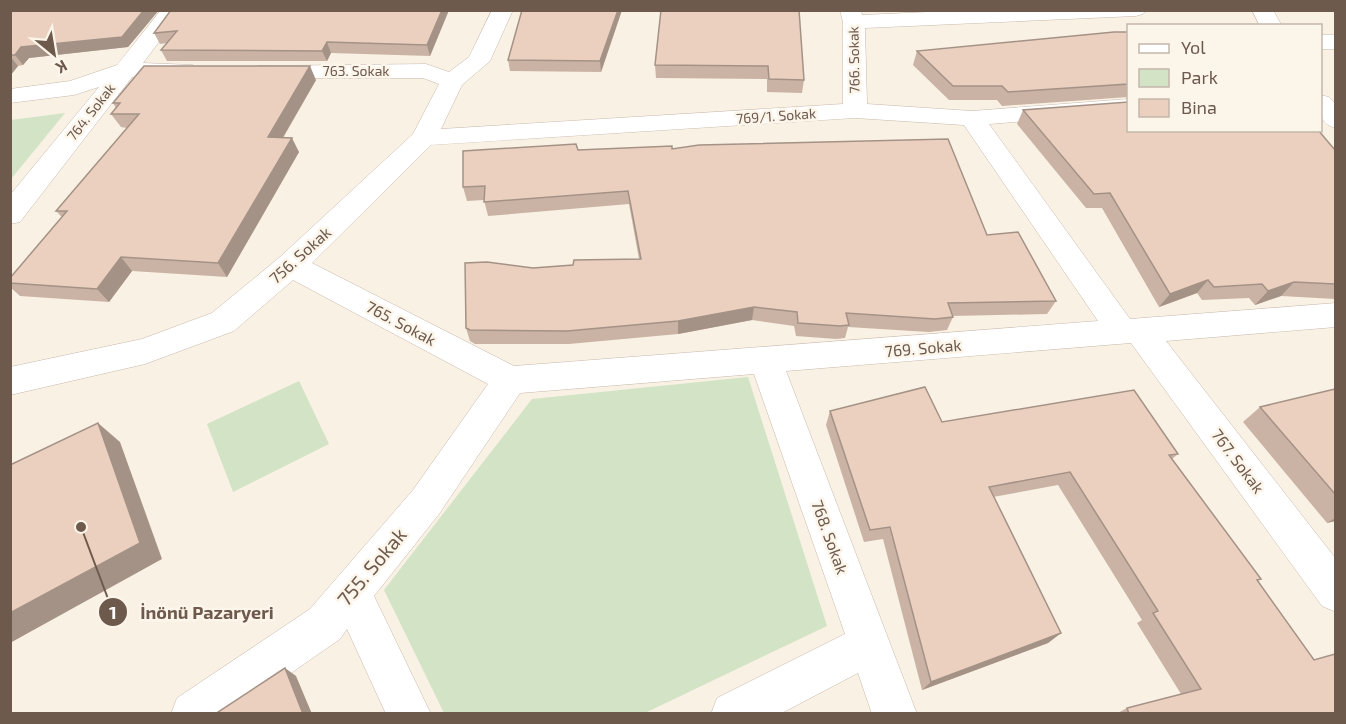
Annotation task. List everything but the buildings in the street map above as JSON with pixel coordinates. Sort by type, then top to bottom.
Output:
[{"type":"street","name":"764. Sokak","points":[[10,214],[173,10]]},
{"type":"street","name":"756. Sokak","points":[[10,381],[145,351],[223,322],[291,265],[424,138],[452,81],[479,61],[503,10]]},
{"type":"street","points":[[852,16],[1136,10]]},
{"type":"street","points":[[1262,10],[1270,24]]},
{"type":"street","name":"766. Sokak","points":[[852,16],[855,111]]},
{"type":"street","points":[[10,96],[74,88],[124,70],[205,70]]},
{"type":"street","name":"763. Sokak","points":[[240,70],[426,71],[452,81]]},
{"type":"street","points":[[1322,105],[1335,121]]},
{"type":"street","name":"769/1. Sokak","points":[[424,138],[855,111],[972,118],[1127,106]]},
{"type":"street","name":"767. Sokak","points":[[972,118],[1131,331],[1335,592]]},
{"type":"street","name":"765. Sokak","points":[[291,265],[510,380]]},
{"type":"street","name":"769. Sokak","points":[[510,380],[1335,315]]},
{"type":"street","name":"768. Sokak","points":[[766,361],[895,714]]},
{"type":"street","name":"755. Sokak","points":[[193,714],[325,624],[426,502],[510,380]]},
{"type":"street","points":[[351,592],[409,714]]},
{"type":"street","points":[[733,714],[869,644]]},
{"type":"green space","points":[[65,113],[11,179],[11,120]]},
{"type":"green space","points":[[748,377],[827,626],[645,713],[444,713],[384,590],[532,399]]},
{"type":"green space","points":[[299,381],[329,444],[233,492],[207,424]]},
{"type":"place","name":"İnönü Pazaryeri","points":[[81,527]]}]
